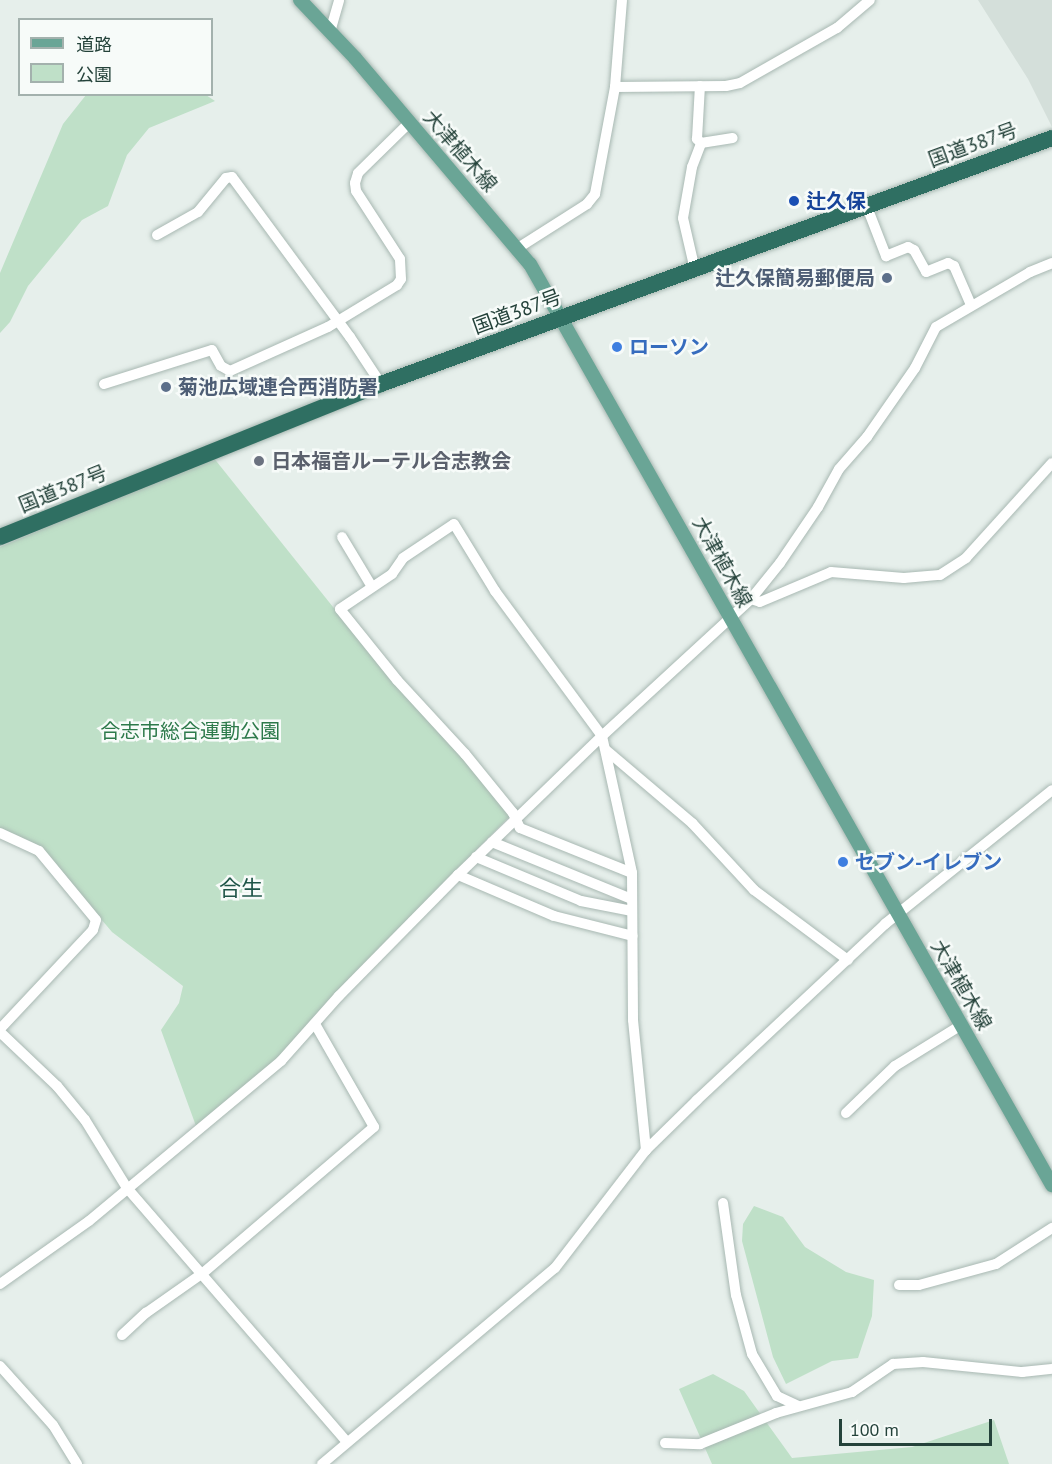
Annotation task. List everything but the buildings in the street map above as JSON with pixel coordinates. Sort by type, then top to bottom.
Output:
[{"type":"highway","name":"国道387号","points":[[0,537],[381,384],[1052,138]]},
{"type":"main road","name":"大津植木線","points":[[300,0],[410,122],[518,248],[561,318],[1052,1185]]},
{"type":"street","points":[[330,32],[339,0]]},
{"type":"street","points":[[518,248],[592,199],[615,87],[622,0]]},
{"type":"street","points":[[615,87],[741,83],[837,28],[870,0]]},
{"type":"street","points":[[700,86],[697,139],[701,143]]},
{"type":"street","points":[[104,384],[212,351],[221,366],[230,371],[337,322],[392,290],[401,279],[400,259],[356,191],[355,183],[358,173],[410,122]]},
{"type":"street","points":[[701,143],[733,138]]},
{"type":"street","points":[[695,270],[683,218],[692,167],[701,143]]},
{"type":"street","points":[[157,235],[198,212],[226,178],[232,177],[262,214],[337,322],[375,372],[381,384]]},
{"type":"street","points":[[867,207],[886,256],[908,247],[914,250],[926,272],[948,263],[954,266],[971,305]]},
{"type":"street","points":[[0,1284],[89,1221],[281,1061],[339,996],[476,857],[721,624],[751,599],[780,563],[818,507],[839,469],[867,437],[902,387],[936,327],[971,305],[1052,263]]},
{"type":"street","points":[[751,599],[760,602],[831,572],[904,578],[940,575],[966,558],[1052,463]]},
{"type":"street","points":[[632,873],[520,828],[465,754],[397,680],[340,609],[392,574],[404,558],[454,525],[495,591],[602,736],[632,873],[633,1020],[646,1150]]},
{"type":"street","points":[[345,535],[374,585]]},
{"type":"street","points":[[605,750],[692,824],[754,890],[848,960]]},
{"type":"street","points":[[322,1464],[555,1268],[646,1150],[697,1100],[898,914],[1052,790]]},
{"type":"street","points":[[0,833],[39,851],[96,920],[93,930],[0,1030],[57,1086],[85,1120],[127,1188],[347,1442]]},
{"type":"street","points":[[492,842],[632,898]]},
{"type":"street","points":[[476,857],[581,901],[633,911]]},
{"type":"street","points":[[458,875],[554,916],[633,936]]},
{"type":"street","points":[[122,1335],[146,1312],[203,1273],[374,1127],[315,1024]]},
{"type":"street","points":[[846,1113],[895,1066],[961,1026]]},
{"type":"street","points":[[723,1203],[736,1295],[752,1354],[777,1396],[798,1406]]},
{"type":"street","points":[[899,1285],[919,1285],[996,1264],[1052,1228]]},
{"type":"street","points":[[665,1443],[700,1444],[798,1406],[852,1392],[893,1364],[923,1362],[1022,1372],[1052,1369]]},
{"type":"street","points":[[0,1366],[53,1425],[77,1464]]},
{"type":"shaded area","points":[[978,0],[1052,0],[1052,127],[1028,79]]},
{"type":"green space","points":[[85,96],[208,96],[215,101],[149,128],[127,155],[108,206],[82,220],[28,286],[10,322],[0,333],[0,273],[63,124]]},
{"type":"green space","name":"合志市総合運動公園","points":[[213,457],[393,682],[461,755],[511,815],[336,992],[278,1058],[196,1126],[161,1030],[179,1003],[183,986],[112,932],[41,848],[0,829],[0,547]]},
{"type":"green space","points":[[754,1206],[783,1217],[805,1247],[846,1272],[874,1280],[872,1316],[858,1358],[832,1361],[786,1384],[773,1357],[742,1241],[743,1224]]},
{"type":"green space","points":[[713,1374],[744,1391],[792,1458],[912,1447],[994,1420],[1009,1464],[712,1464],[679,1389]]},
{"type":"place","name":"辻久保","points":[[794,201]]},
{"type":"place","name":"辻久保簡易郵便局","points":[[887,278]]},
{"type":"place","name":"ローソン","points":[[617,347]]},
{"type":"place","name":"菊池広域連合西消防署","points":[[166,387]]},
{"type":"place","name":"日本福音ルーテル合志教会","points":[[259,461]]},
{"type":"place","name":"セブン-イレブン","points":[[843,862]]},
{"type":"district","name":"合生","points":[[241,889]]}]
